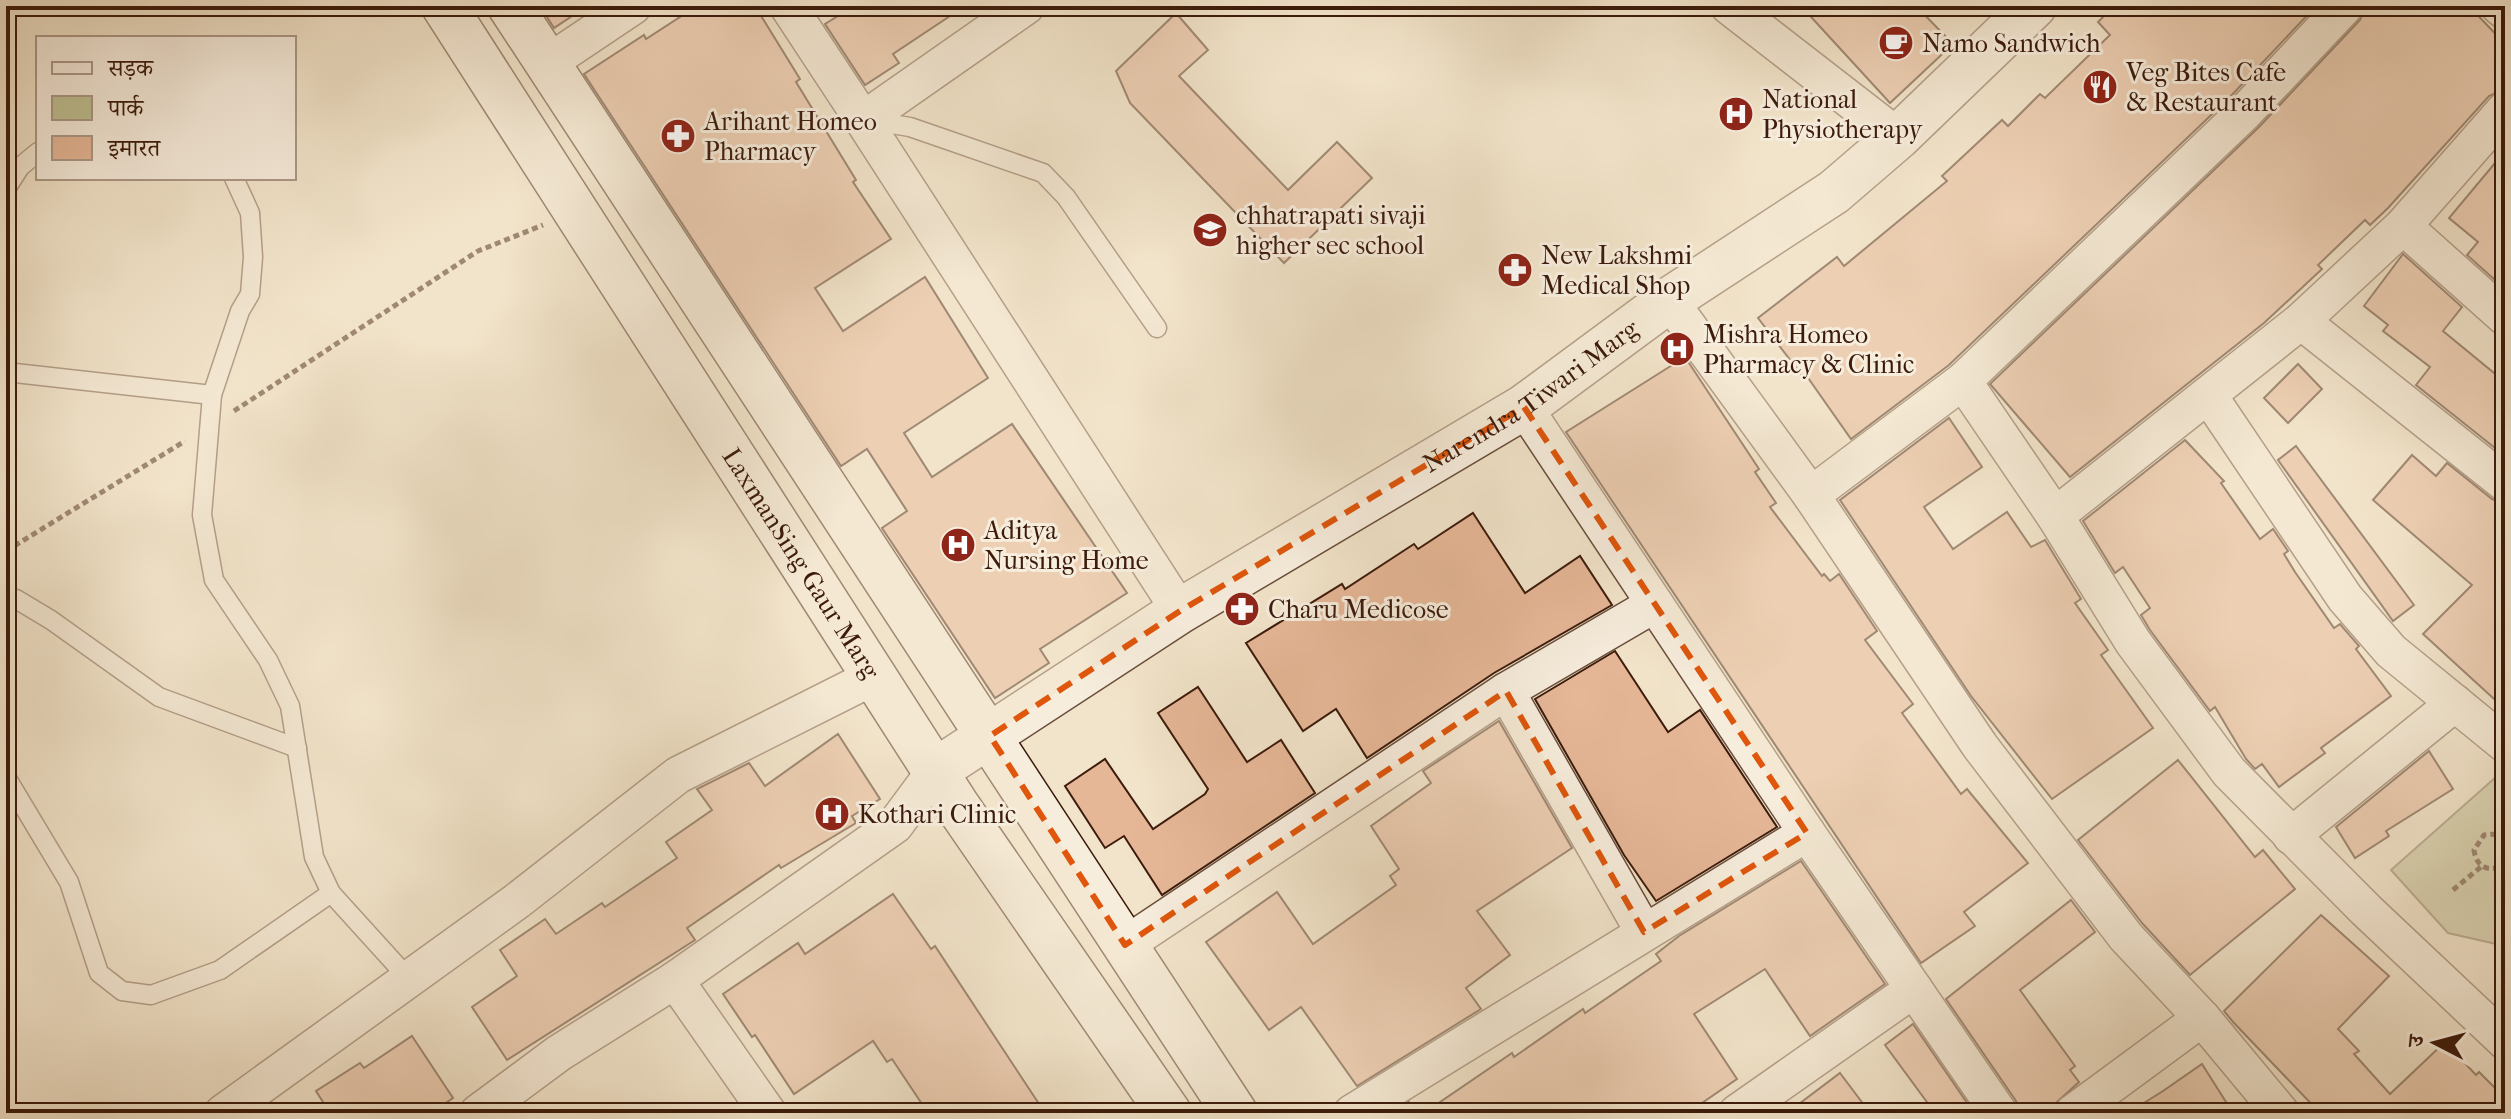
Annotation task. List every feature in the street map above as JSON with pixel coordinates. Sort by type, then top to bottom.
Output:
[{"type":"main road","name":"LaxmanSing Gaur Marg","points":[[444,6],[578,211],[873,677],[1169,1113]]},
{"type":"main road","points":[[510,6],[1235,1113]]},
{"type":"main road","name":"Narendra Tiwari Marg","points":[[935,771],[1180,611],[1524,407],[1669,300],[1834,192],[1898,137],[2034,6]]},
{"type":"street","points":[[548,63],[633,6]]},
{"type":"street","points":[[788,6],[1180,611]]},
{"type":"street","points":[[863,120],[1026,6]]},
{"type":"street","points":[[1729,6],[1898,137]]},
{"type":"street","points":[[1811,495],[1963,381],[2244,113],[2345,6]]},
{"type":"street","points":[[2499,6],[2505,11]]},
{"type":"street","points":[[2055,516],[2301,321],[2403,226],[2505,110]]},
{"type":"street","points":[[2403,226],[2505,317]]},
{"type":"street","points":[[1669,300],[1811,495],[1980,746],[2126,937],[2202,1018],[2281,1113]]},
{"type":"street","points":[[2301,321],[2505,483]]},
{"type":"street","points":[[1963,381],[2055,516],[2133,642],[2229,772],[2291,836],[2505,1041]]},
{"type":"street","points":[[2209,396],[2345,598],[2391,651],[2505,744]]},
{"type":"street","points":[[1524,407],[1807,833],[1999,1113]]},
{"type":"street","points":[[1125,945],[1506,691],[1655,604]]},
{"type":"street","points":[[223,1113],[517,901],[678,775],[873,677]]},
{"type":"street","points":[[1506,691],[1644,932]]},
{"type":"street","points":[[2291,836],[2455,703]]},
{"type":"street","points":[[478,1113],[559,1053],[675,980],[895,825],[935,771]]},
{"type":"street","points":[[1352,1113],[1807,833]]},
{"type":"street","points":[[675,980],[768,1113]]},
{"type":"street","points":[[1737,1113],[1914,989]]},
{"type":"street","points":[[2073,1113],[2202,1018]]},
{"type":"lane","points":[[863,120],[910,127],[1043,173],[1066,197],[1157,328]]},
{"type":"lane","points":[[6,189],[20,167],[36,154]]},
{"type":"lane","points":[[235,180],[250,213],[253,257],[250,294],[240,311],[212,395],[202,515],[214,580],[268,660],[290,706],[314,857],[331,893],[409,979]]},
{"type":"lane","points":[[6,372],[212,395]]},
{"type":"lane","points":[[6,598],[16,599],[51,620],[159,697],[297,748]]},
{"type":"lane","points":[[6,777],[69,882],[99,973],[122,991],[151,995],[220,970],[331,893]]},
{"type":"path","points":[[233,412],[478,251],[578,211]]},
{"type":"path","points":[[6,551],[193,436]]},
{"type":"path","points":[[2505,839],[2490,834],[2479,839],[2475,856],[2482,866],[2492,869],[2505,863]]},
{"type":"path","points":[[2453,890],[2482,866]]},
{"type":"highlighted area","points":[[1524,407],[1807,833],[1644,932],[1506,691],[1125,945],[990,736],[1180,611]]},
{"type":"green space","points":[[2505,769],[2505,946],[2448,933],[2391,870]]},
{"type":"building","points":[[540,6],[587,6],[554,28]]},
{"type":"building","points":[[697,6],[755,6],[800,79],[796,82],[856,180],[853,182],[891,239],[815,288],[843,331],[925,277],[988,378],[904,433],[932,477],[1012,424],[1127,593],[1040,649],[1049,663],[995,698],[882,528],[907,511],[867,449],[841,466],[584,74],[644,35],[646,39]]},
{"type":"building","points":[[854,6],[965,6],[893,54],[899,63],[865,85],[825,24]]},
{"type":"building","points":[[1801,6],[1916,6],[1953,44],[1890,103]]},
{"type":"building","points":[[2114,6],[2316,6],[2229,98],[1949,365],[1851,439],[1806,375],[1804,378],[1758,318],[1837,257],[1844,266],[1947,181],[1942,176],[2002,120],[2008,126],[2040,94],[2045,98],[2110,35],[2098,22]]},
{"type":"building","points":[[2365,6],[2469,6],[2505,44],[2505,89],[2489,96],[2388,208],[2370,225],[2365,220],[2318,265],[2322,269],[2264,323],[2070,477],[1990,384],[2259,127],[2360,20]]},
{"type":"building","points":[[1176,13],[1208,50],[1179,76],[1288,190],[1337,142],[1372,178],[1284,263],[1130,103],[1116,71]]},
{"type":"building","points":[[2505,151],[2505,289],[2467,255],[2478,242],[2449,218]]},
{"type":"building","points":[[2403,254],[2462,307],[2443,331],[2505,382],[2505,456],[2416,385],[2430,367],[2383,331],[2388,325],[2364,306]]},
{"type":"building","points":[[1685,357],[1759,469],[1755,472],[1776,503],[1770,507],[1822,576],[1824,574],[1830,581],[1839,574],[1877,631],[1865,640],[1913,704],[1902,713],[1961,794],[1967,789],[2028,863],[1964,912],[1975,926],[1921,963],[1566,432]]},
{"type":"building","points":[[2298,364],[2322,389],[2288,423],[2264,398]]},
{"type":"building","points":[[1949,418],[1982,467],[1924,507],[1953,549],[2007,512],[2031,547],[2045,540],[2081,599],[2075,603],[2108,650],[2101,655],[2153,728],[2052,799],[1971,696],[1840,500]]},
{"type":"building","points":[[2185,440],[2224,481],[2221,483],[2260,539],[2273,529],[2288,551],[2284,554],[2295,572],[2334,628],[2340,624],[2359,646],[2356,649],[2391,696],[2321,748],[2325,753],[2279,787],[2262,764],[2255,769],[2246,759],[2215,707],[2210,711],[2150,630],[2141,615],[2150,608],[2123,567],[2115,573],[2083,521]]},
{"type":"building","points":[[2296,446],[2414,605],[2393,621],[2278,460]]},
{"type":"building","points":[[2412,455],[2436,476],[2447,463],[2492,499],[2505,504],[2505,709],[2423,634],[2472,585],[2373,500]]},
{"type":"building","points":[[1473,513],[1525,593],[1580,556],[1612,605],[1494,673],[1367,758],[1336,709],[1303,731],[1246,643],[1342,584],[1345,589],[1414,544],[1418,549]]},
{"type":"building","points":[[1615,651],[1668,732],[1700,710],[1777,827],[1656,901],[1624,855],[1535,699]]},
{"type":"building","points":[[1198,687],[1247,762],[1281,740],[1315,793],[1162,895],[1124,836],[1105,848],[1065,786],[1105,759],[1153,829],[1205,794],[1208,789],[1158,713]]},
{"type":"building","points":[[1499,721],[1572,848],[1477,911],[1510,955],[1466,988],[1481,1009],[1357,1086],[1301,1007],[1269,1030],[1206,942],[1277,892],[1313,944],[1396,885],[1390,876],[1399,869],[1371,826],[1431,783],[1423,771]]},
{"type":"building","points":[[838,734],[880,799],[852,816],[856,823],[781,868],[779,865],[687,928],[695,940],[507,1060],[472,1007],[517,976],[500,950],[545,919],[556,934],[602,903],[605,907],[677,858],[666,842],[712,810],[697,789],[749,763],[765,786]]},
{"type":"building","points":[[2429,751],[2453,789],[2386,831],[2389,836],[2355,858],[2336,827]]},
{"type":"building","points":[[2178,760],[2255,857],[2263,850],[2295,889],[2190,975],[2142,923],[2078,840]]},
{"type":"building","points":[[1801,861],[1885,984],[1810,1036],[1765,969],[1694,1014],[1737,1079],[1702,1103],[1709,1113],[1424,1113],[1512,1053],[1514,1057],[1583,1009],[1585,1013],[1661,961],[1656,954],[1679,936]]},
{"type":"building","points":[[893,894],[931,949],[935,946],[1045,1113],[928,1113],[892,1059],[887,1062],[873,1041],[794,1094],[755,1035],[752,1037],[723,994],[798,943],[805,954]]},
{"type":"building","points":[[2071,900],[2095,932],[2020,990],[2075,1066],[2070,1070],[2079,1082],[2045,1113],[2020,1113],[2016,1101],[1946,999]]},
{"type":"building","points":[[2321,915],[2389,976],[2338,1029],[2359,1051],[2354,1054],[2390,1094],[2445,1042],[2476,1075],[2479,1072],[2505,1098],[2505,1113],[2320,1113],[2234,1023],[2224,1011]]},
{"type":"building","points":[[1913,1024],[1974,1113],[1935,1113],[1885,1045]]},
{"type":"building","points":[[412,1036],[453,1098],[431,1113],[330,1113],[316,1091],[360,1063],[364,1068]]},
{"type":"building","points":[[2202,1064],[2233,1113],[2128,1113],[2163,1091]]},
{"type":"building","points":[[1840,1073],[1870,1113],[1787,1113]]},
{"type":"building","points":[[1409,1102],[1416,1113],[1392,1113]]},
{"type":"place","name":"Namo Sandwich","points":[[1896,43]]},
{"type":"place","name":"Veg Bites Cafe & Restaurant","points":[[2100,87]]},
{"type":"place","name":"National Physiotherapy","points":[[1736,114]]},
{"type":"place","name":"Arihant Homeo Pharmacy","points":[[678,136]]},
{"type":"place","name":"chhatrapati sivaji higher sec school","points":[[1210,230]]},
{"type":"place","name":"New Lakshmi Medical Shop","points":[[1515,270]]},
{"type":"place","name":"Mishra Homeo Pharmacy & Clinic","points":[[1677,349]]},
{"type":"place","name":"Aditya Nursing Home","points":[[958,545]]},
{"type":"place","name":"Charu Medicose","points":[[1242,609]]},
{"type":"place","name":"Kothari Clinic","points":[[832,814]]}]
